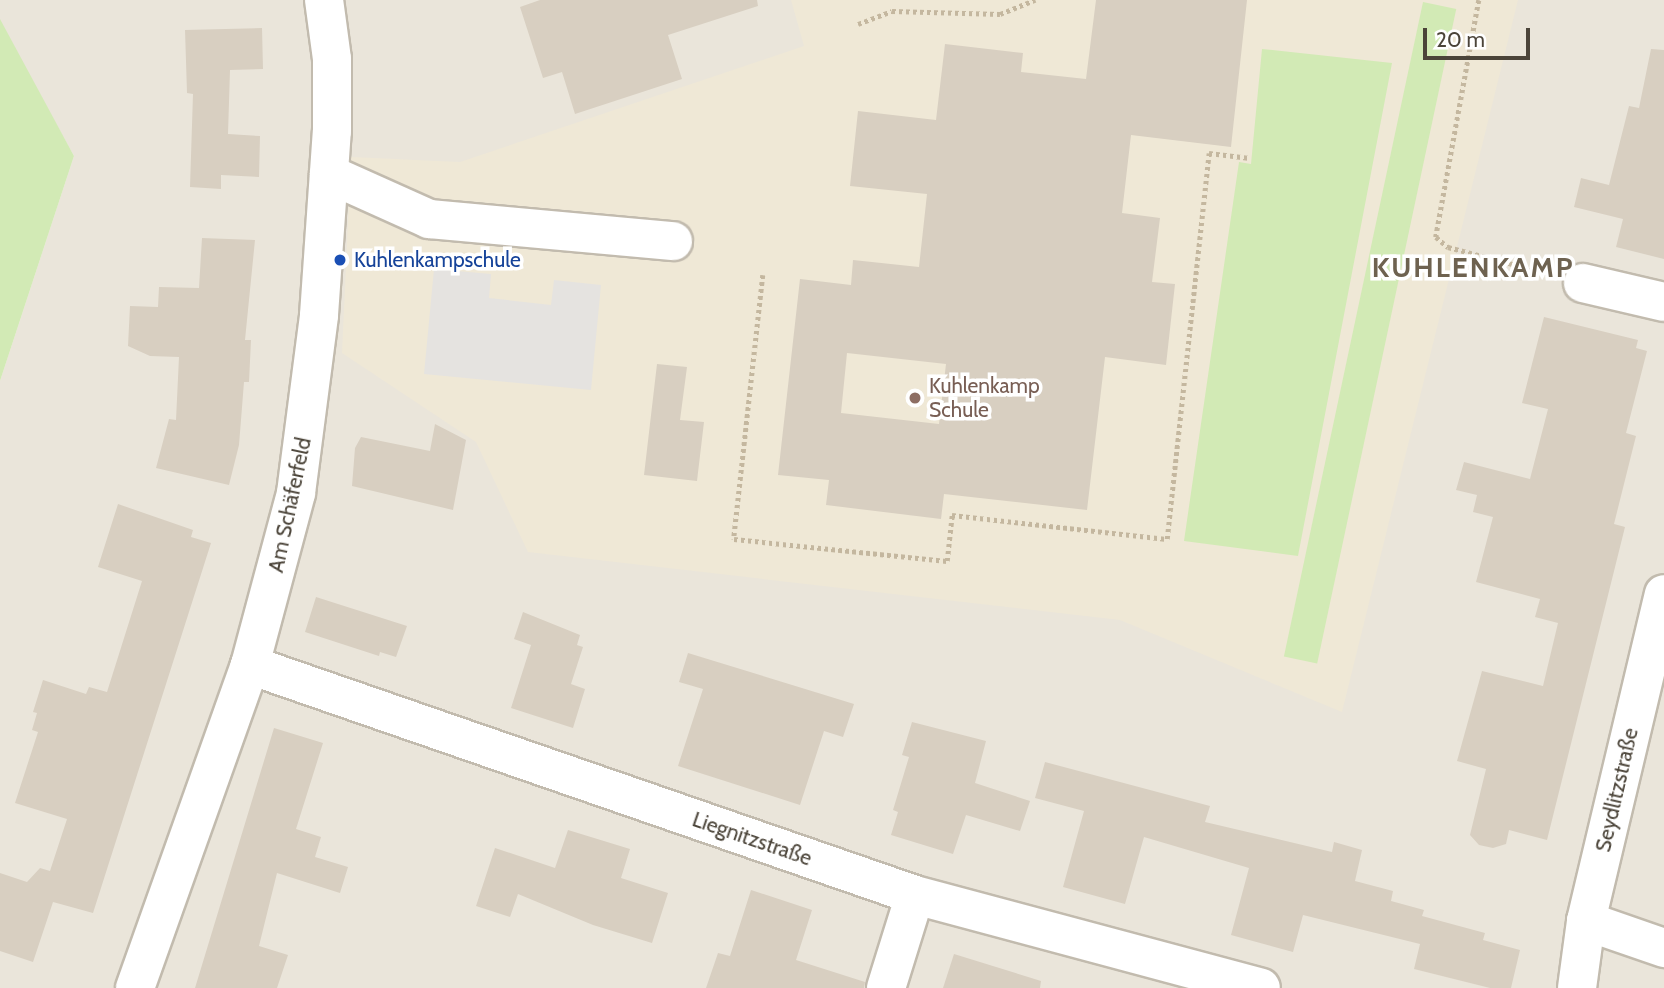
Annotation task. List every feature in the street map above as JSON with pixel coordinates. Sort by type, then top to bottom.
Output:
[{"type":"street","name":"Am Schäferfeld","points":[[135,988],[250,666],[300,468],[329,174],[332,59],[324,0]]},
{"type":"street","points":[[329,174],[429,219],[673,241]]},
{"type":"street","points":[[1583,283],[1664,302]]},
{"type":"street","name":"Seydlitzstraße","points":[[1577,988],[1586,921],[1664,594]]},
{"type":"street","name":"Liegnitzstraße","points":[[250,666],[915,895],[1261,988]]},
{"type":"street","points":[[886,988],[915,895]]},
{"type":"street","points":[[1586,921],[1664,947]]},
{"type":"path","points":[[858,24],[892,11],[1000,14],[1035,0]]},
{"type":"path","points":[[1479,0],[1436,237],[1448,247],[1583,283]]},
{"type":"path","points":[[763,275],[734,538],[947,561],[952,515],[1167,539],[1209,153],[1250,158]]},
{"type":"shaded area","points":[[0,0],[1664,0],[1664,988],[0,988],[0,381],[74,156],[0,23]]},
{"type":"shaded area","name":"Kuhlenkamp Schule","points":[[791,0],[1518,0],[1342,712],[1120,620],[528,552],[476,442],[342,353],[351,157],[460,162],[804,46]]},
{"type":"shaded area","points":[[434,269],[491,274],[489,298],[551,305],[554,280],[601,285],[591,390],[424,374]]},
{"type":"green space","points":[[1423,2],[1456,9],[1317,663],[1284,656]]},
{"type":"green space","points":[[0,19],[74,156],[0,381]]},
{"type":"green space","points":[[1262,49],[1392,63],[1298,556],[1184,541],[1239,162],[1251,164]]},
{"type":"building","points":[[540,0],[757,0],[758,6],[668,35],[682,79],[575,114],[562,72],[543,78],[520,7]]},
{"type":"building","points":[[1096,0],[1247,0],[1231,147],[1131,135],[1122,213],[1160,218],[1152,282],[1175,284],[1166,365],[1105,357],[1087,510],[944,494],[941,519],[826,505],[829,480],[778,475],[800,279],[851,285],[853,260],[919,267],[927,194],[850,186],[858,111],[936,120],[945,44],[1023,53],[1021,72],[1086,79]],"holes":[[[847,353],[946,364],[939,424],[841,413]]]},
{"type":"building","points":[[262,28],[263,69],[230,70],[228,134],[260,136],[259,177],[221,175],[221,189],[190,187],[193,94],[187,93],[185,30]]},
{"type":"building","points":[[1651,49],[1664,50],[1664,259],[1616,247],[1623,219],[1574,207],[1581,178],[1609,185],[1629,106],[1639,108]]},
{"type":"building","points":[[202,238],[255,240],[245,340],[251,340],[249,382],[244,382],[239,445],[229,485],[156,468],[169,419],[176,420],[179,357],[150,356],[128,346],[130,306],[158,307],[159,287],[199,288]]},
{"type":"building","points":[[1544,317],[1638,340],[1636,348],[1647,351],[1626,433],[1636,436],[1614,524],[1625,527],[1547,840],[1509,830],[1506,844],[1493,848],[1479,845],[1470,835],[1486,769],[1457,761],[1482,671],[1543,686],[1558,623],[1535,617],[1540,599],[1476,582],[1493,517],[1473,512],[1477,495],[1456,490],[1464,462],[1530,479],[1548,409],[1522,403]]},
{"type":"building","points":[[657,364],[687,367],[680,420],[704,422],[697,481],[644,475]]},
{"type":"building","points":[[435,424],[466,440],[453,510],[352,486],[355,448],[361,437],[430,451]]},
{"type":"building","points":[[118,504],[193,530],[191,537],[211,543],[93,913],[53,902],[33,962],[0,951],[0,873],[27,882],[40,868],[50,871],[67,819],[15,803],[38,732],[32,730],[37,713],[33,712],[43,680],[86,694],[89,687],[107,692],[142,581],[98,567]]},
{"type":"building","points":[[316,597],[407,626],[396,657],[380,652],[379,656],[305,632]]},
{"type":"building","points":[[523,612],[580,635],[577,645],[583,647],[571,684],[585,689],[573,728],[511,708],[531,645],[514,639]]},
{"type":"building","points":[[688,653],[854,704],[843,737],[824,731],[800,805],[678,766],[703,689],[679,682]]},
{"type":"building","points":[[912,722],[986,741],[975,783],[1030,801],[1020,831],[966,815],[953,854],[891,835],[898,812],[893,810],[909,757],[902,755]]},
{"type":"building","points":[[274,728],[323,743],[296,829],[321,837],[315,857],[348,867],[340,893],[277,873],[259,946],[288,955],[277,988],[195,988]]},
{"type":"building","points":[[1045,762],[1210,806],[1205,822],[1332,852],[1334,842],[1362,850],[1355,881],[1393,891],[1391,901],[1424,910],[1422,916],[1485,933],[1483,940],[1520,950],[1511,988],[1490,988],[1414,969],[1420,944],[1303,915],[1293,952],[1231,935],[1249,868],[1144,837],[1125,904],[1063,887],[1084,811],[1035,798]]},
{"type":"building","points":[[568,830],[630,849],[621,878],[668,893],[652,943],[593,925],[518,894],[510,917],[476,906],[495,848],[555,868]]},
{"type":"building","points":[[751,890],[812,910],[796,960],[865,982],[864,988],[706,988],[718,953],[730,956]]},
{"type":"building","points":[[954,954],[1041,981],[1040,988],[943,988]]},
{"type":"place","name":"Kuhlenkampschule","points":[[340,260]]},
{"type":"place","name":"Kuhlenkamp Schule","points":[[915,398]]},
{"type":"district","name":"KUHLENKAMP","points":[[1473,267]]}]
